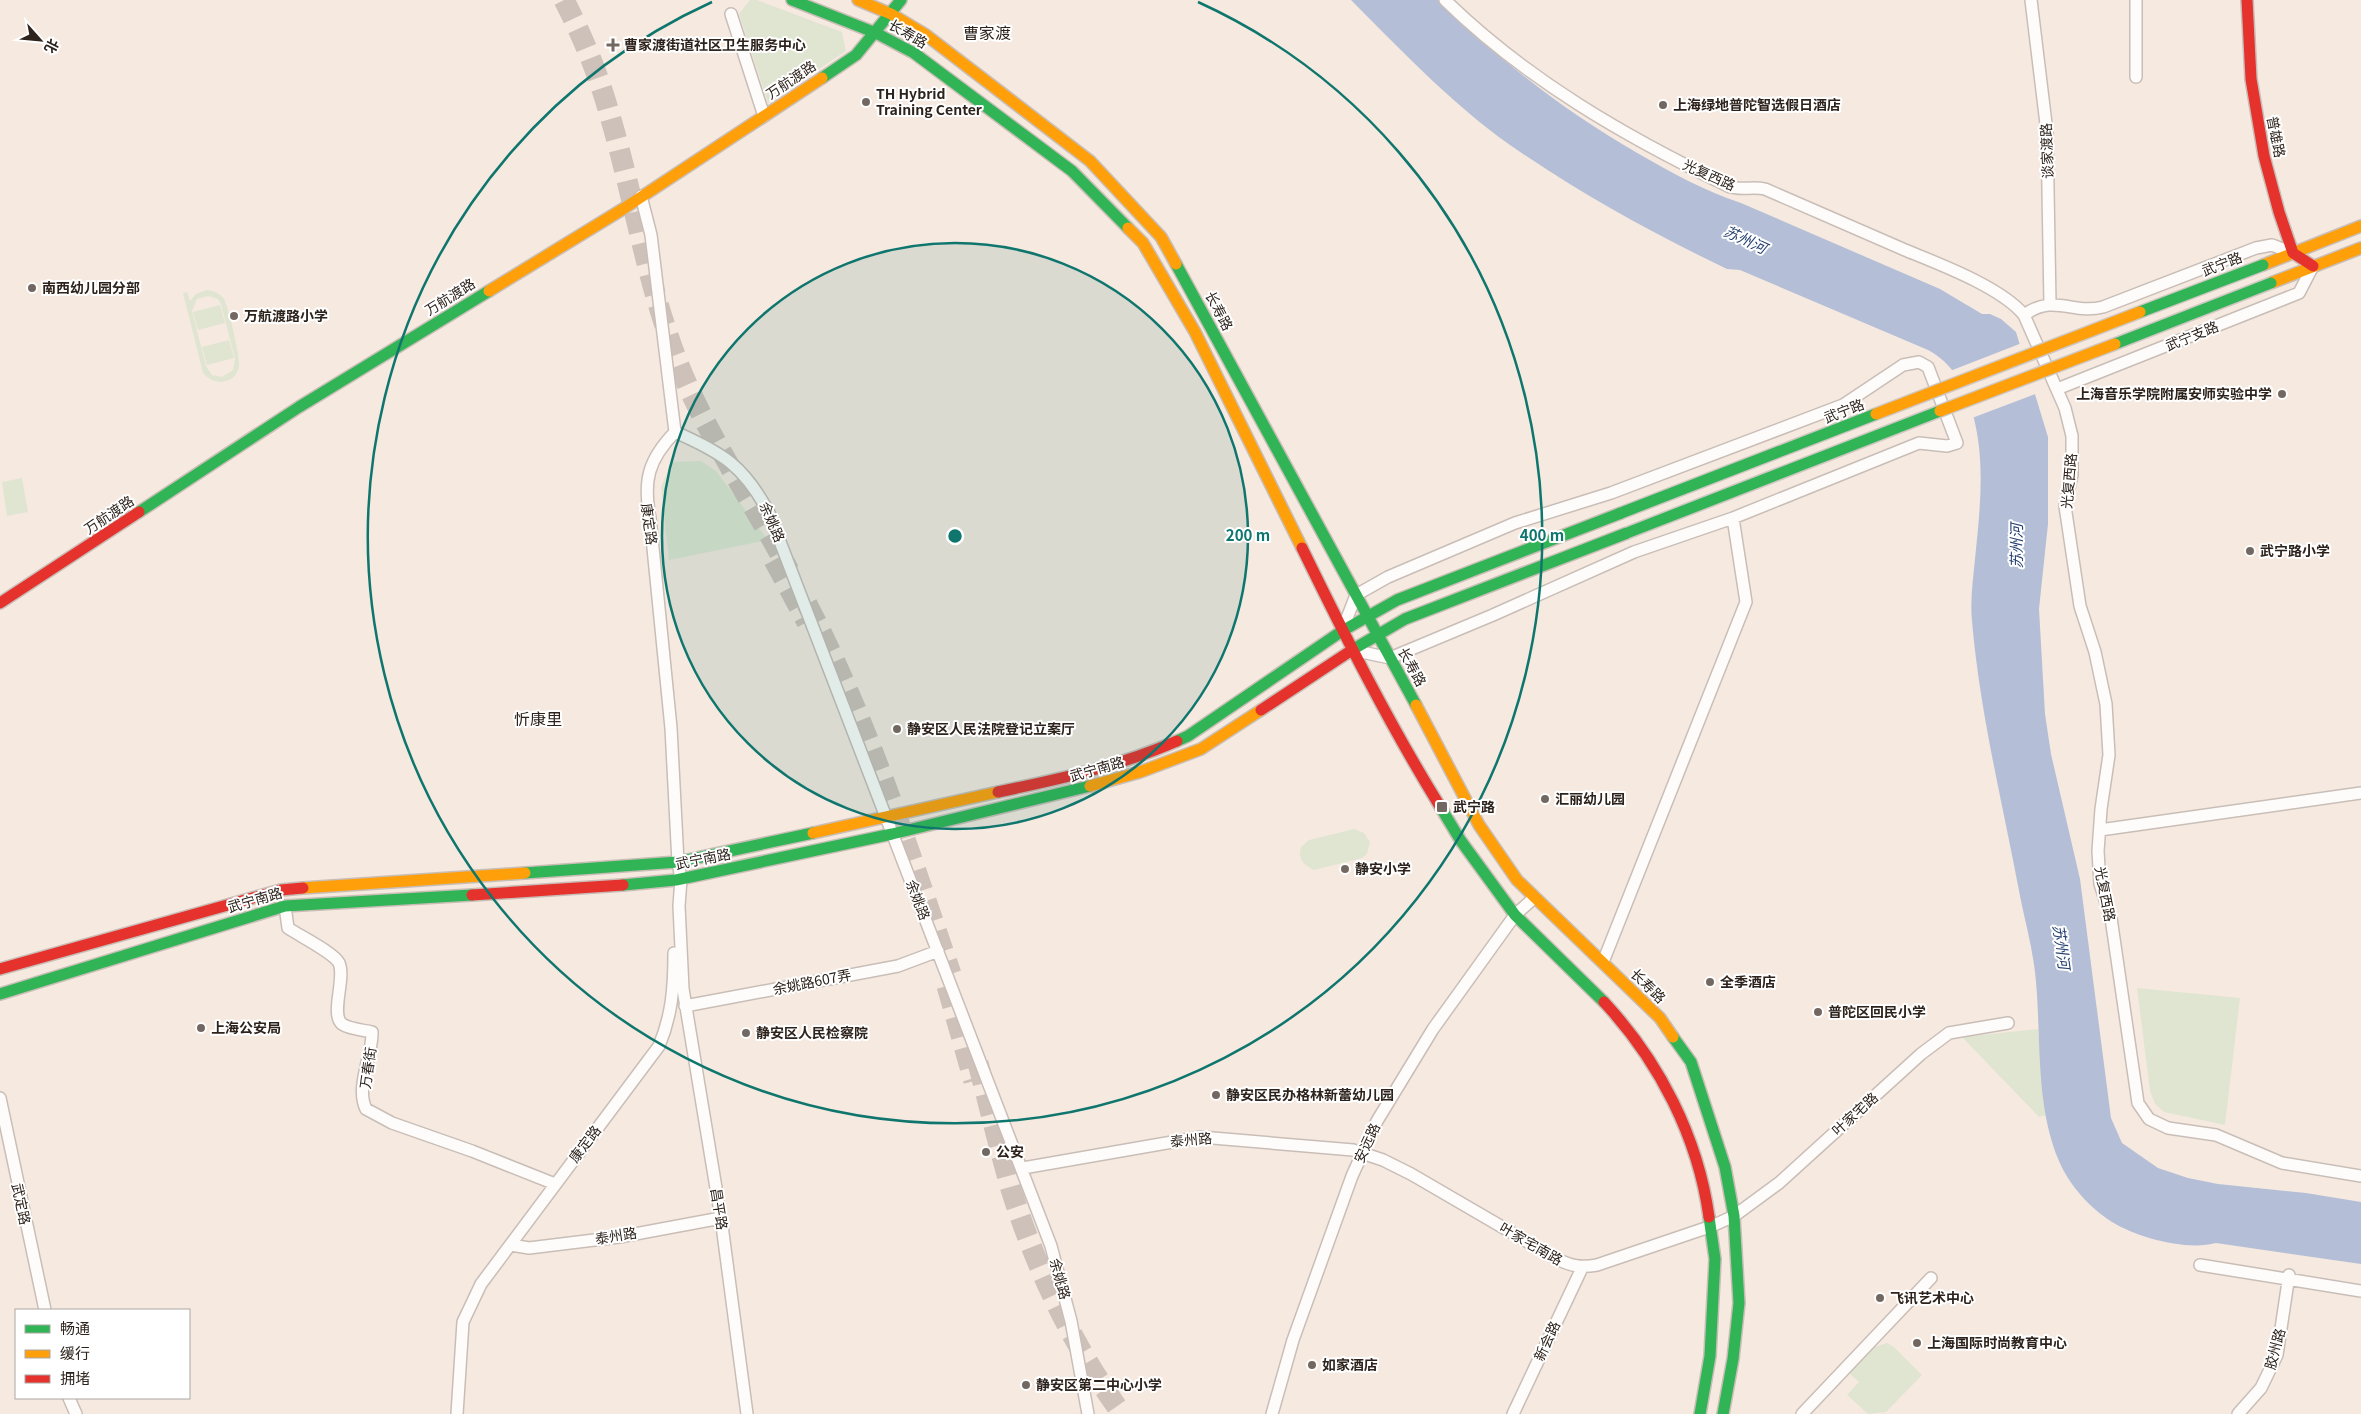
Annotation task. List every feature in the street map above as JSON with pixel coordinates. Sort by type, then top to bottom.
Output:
[{"type":"main road","name":"长寿路","points":[[792,0],[876,33],[914,53],[1072,171],[1143,243],[1195,332],[1352,650],[1406,751],[1460,842],[1515,915],[1606,1004],[1653,1065],[1681,1117],[1706,1196],[1712,1226],[1715,1259],[1714,1311],[1710,1356],[1700,1414]]},
{"type":"main road","name":"长寿路","points":[[858,0],[891,14],[926,35],[982,76],[1090,161],[1161,237],[1376,634],[1446,759],[1479,825],[1530,901],[1603,962],[1660,1018],[1690,1062],[1725,1167],[1734,1216],[1739,1303],[1733,1359],[1723,1414]]},
{"type":"main road","name":"万航渡路","points":[[0,603],[299,407],[642,196],[856,55],[876,33],[901,0]]},
{"type":"main road","name":"普雄路","points":[[2248,0],[2251,79],[2262,146],[2279,212],[2293,253]]},
{"type":"main road","name":"武宁路","points":[[1342,631],[1396,600],[2361,226]]},
{"type":"main road","points":[[1376,634],[1405,619],[2361,248]]},
{"type":"main road","points":[[2293,253],[2313,266]]},
{"type":"main road","name":"武宁南路","points":[[0,968],[281,890],[678,862],[1091,772],[1140,758],[1188,736],[1342,631]]},
{"type":"main road","name":"武宁南路","points":[[0,994],[285,906],[603,887],[678,880],[892,834],[1065,793],[1140,772],[1202,749],[1376,634]]},
{"type":"street","name":"光复西路","points":[[1445,0],[1474,28],[1550,86],[1650,148],[1735,189],[1759,187],[1765,189],[1934,262],[2001,296],[2018,308],[2024,315],[2065,408],[2072,436],[2072,475],[2065,506],[2080,606],[2095,652],[2106,704],[2109,755],[2098,851],[2100,884],[2111,918],[2138,1103],[2142,1112],[2158,1124],[2216,1135],[2282,1163],[2361,1176]]},
{"type":"street","name":"谈家渡路","points":[[2031,0],[2047,132],[2050,304]]},
{"type":"street","points":[[2136,0],[2136,77]]},
{"type":"street","points":[[731,14],[764,116]]},
{"type":"street","points":[[642,196],[651,235],[675,432]]},
{"type":"street","points":[[2024,315],[2040,305],[2050,304],[2098,308],[2256,248],[2272,245],[2293,253]]},
{"type":"street","name":"武宁支路","points":[[2056,389],[2298,293],[2313,266]]},
{"type":"street","points":[[1342,631],[1356,595],[1418,564],[1516,523],[1611,493],[1843,405],[1903,365],[1919,362],[1928,367],[1956,443],[1947,446],[1919,443],[1733,518],[1634,552],[1493,615],[1390,658],[1352,650]]},
{"type":"street","name":"余姚路","points":[[675,432],[716,452],[738,467],[756,487],[769,513],[848,716],[884,816],[1023,1168],[1060,1275],[1088,1414]]},
{"type":"street","name":"康定路","points":[[675,432],[664,443],[650,469],[645,495],[650,518],[671,728],[685,1006]]},
{"type":"street","points":[[1603,962],[1746,602],[1733,518]]},
{"type":"street","points":[[2100,830],[2361,793]]},
{"type":"street","name":"康定路","points":[[457,1414],[463,1322],[481,1284],[649,1062],[662,1040],[671,1015],[674,983],[673,906],[678,880]]},
{"type":"street","name":"安远路","points":[[1272,1414],[1294,1340],[1361,1152],[1391,1097],[1433,1029],[1515,915],[1530,901]]},
{"type":"street","name":"万春街","points":[[285,906],[288,928],[333,955],[338,961],[341,968],[337,1012],[339,1021],[346,1026],[372,1032],[364,1074],[363,1102],[366,1109],[392,1123],[472,1151],[555,1184]]},
{"type":"street","name":"余姚路607弄","points":[[685,1006],[898,966],[938,951]]},
{"type":"street","name":"昌平路","points":[[685,1006],[721,1218],[747,1414]]},
{"type":"street","name":"叶家宅路","points":[[1712,1226],[1734,1216],[1779,1183],[1921,1054],[1948,1033],[2008,1023]]},
{"type":"street","name":"武定路","points":[[0,1098],[45,1309]]},
{"type":"street","name":"泰州路","points":[[1023,1168],[1201,1137],[1335,1148],[1361,1152]]},
{"type":"street","name":"叶家宅南路","points":[[1361,1152],[1383,1160],[1411,1174],[1556,1259],[1568,1265],[1582,1268]]},
{"type":"street","name":"泰州路","points":[[510,1245],[529,1248],[619,1237],[721,1218]]},
{"type":"street","points":[[1582,1268],[1597,1265],[1712,1226]]},
{"type":"street","points":[[2200,1265],[2289,1277],[2361,1291]]},
{"type":"street","name":"新会路","points":[[1513,1414],[1582,1268]]},
{"type":"street","name":"胶州路","points":[[2238,1414],[2256,1394],[2274,1364],[2280,1344],[2289,1277]]},
{"type":"street","points":[[1802,1414],[1931,1278]]},
{"type":"street","points":[[69,1399],[76,1414]]},
{"type":"green space","points":[[750,0],[757,0],[842,32],[846,51],[768,103],[739,14]]},
{"type":"green space","points":[[207,290],[214,292],[219,294],[226,303],[234,333],[239,367],[233,377],[223,382],[212,380],[203,373],[183,293],[187,292],[190,301],[196,294]],"holes":[[[208,296],[218,299],[221,304],[235,359],[233,370],[222,377],[212,375],[206,366],[192,311],[197,299]]]},
{"type":"green space","points":[[220,305],[225,323],[198,330],[193,312]]},
{"type":"green space","points":[[229,340],[234,358],[207,365],[202,347]]},
{"type":"green space","points":[[701,461],[716,471],[768,540],[669,560],[661,487],[672,462]]},
{"type":"green space","points":[[22,478],[28,512],[7,516],[2,482]]},
{"type":"green space","points":[[1354,829],[1364,833],[1370,842],[1367,854],[1362,858],[1314,870],[1302,861],[1300,855],[1301,847],[1309,840]]},
{"type":"green space","points":[[2137,988],[2240,998],[2225,1125],[2164,1112],[2155,1104],[2150,1091]]},
{"type":"green space","points":[[2038,1029],[2046,1115],[2039,1117],[1962,1037]]},
{"type":"green space","points":[[1887,1343],[1894,1347],[1922,1375],[1886,1412],[1868,1414],[1847,1395],[1859,1382],[1849,1373],[1872,1348]]},
{"type":"water","name":"苏州河","points":[[1351,0],[1438,0],[1485,44],[1533,83],[1584,120],[1639,154],[1702,187],[1940,289],[1982,314],[1990,314],[2001,319],[2016,332],[2048,437],[2048,524],[2039,609],[2045,714],[2051,754],[2080,879],[2111,1118],[2122,1143],[2158,1168],[2188,1178],[2218,1184],[2306,1193],[2361,1202],[2361,1264],[2216,1243],[2204,1245],[2177,1244],[2149,1238],[2123,1228],[2096,1210],[2074,1187],[2063,1170],[2051,1138],[2042,1092],[2034,962],[1993,759],[1980,690],[1976,656],[1971,605],[1981,485],[1979,448],[1972,411],[1966,392],[1951,368],[1928,350],[1740,270],[1727,269],[1644,227],[1562,180],[1510,145],[1468,112],[1427,76]]},
{"type":"pier","points":[[2022,343],[2038,393],[1972,418],[1960,385],[1950,371]]},
{"type":"tunnel","points":[[564,0],[578,28],[606,101],[651,278],[667,332],[679,364],[707,425],[789,571]]},
{"type":"tunnel","points":[[774,560],[807,622]]},
{"type":"tunnel","points":[[807,604],[829,648],[868,739],[903,833],[951,974]]},
{"type":"tunnel","points":[[947,986],[974,1081]]},
{"type":"tunnel","points":[[978,1063],[1011,1189],[1032,1248],[1072,1334],[1122,1414]]},
{"type":"traffic: fast","points":[[792,0],[876,33],[914,53],[1072,171],[1128,228]]},
{"type":"traffic: fast","points":[[822,78],[856,55],[901,0]]},
{"type":"traffic: fast","points":[[1176,264],[1416,705]]},
{"type":"traffic: fast","points":[[2140,312],[2263,265]]},
{"type":"traffic: fast","points":[[2115,344],[2271,283]]},
{"type":"traffic: fast","points":[[139,512],[299,407],[489,291]]},
{"type":"traffic: fast","points":[[1627,533],[1940,411]]},
{"type":"traffic: fast","points":[[1621,513],[1876,414]]},
{"type":"traffic: fast","points":[[1342,631],[1397,600],[1621,513]]},
{"type":"traffic: fast","points":[[1352,650],[1405,619],[1627,533]]},
{"type":"traffic: fast","points":[[1177,741],[1188,736],[1342,631]]},
{"type":"traffic: fast","points":[[623,885],[676,880],[892,834],[1090,786]]},
{"type":"traffic: fast","points":[[1441,808],[1461,841],[1515,915],[1604,1002]]},
{"type":"traffic: fast","points":[[525,873],[678,862],[813,833]]},
{"type":"traffic: fast","points":[[0,994],[285,906],[472,895]]},
{"type":"traffic: fast","points":[[1673,1037],[1691,1062],[1725,1167],[1734,1216],[1739,1303],[1733,1359],[1723,1414]]},
{"type":"traffic: fast","points":[[1700,1414],[1710,1356],[1715,1259],[1709,1217]]},
{"type":"traffic: slow","points":[[858,0],[891,14],[926,35],[1090,161],[1161,237],[1176,264]]},
{"type":"traffic: slow","points":[[489,291],[623,209],[822,78]]},
{"type":"traffic: slow","points":[[2263,265],[2361,226]]},
{"type":"traffic: slow","points":[[1128,228],[1143,243],[1195,332],[1302,548]]},
{"type":"traffic: slow","points":[[2271,283],[2361,248]]},
{"type":"traffic: slow","points":[[1876,414],[2140,312]]},
{"type":"traffic: slow","points":[[1940,411],[2115,344]]},
{"type":"traffic: slow","points":[[1416,705],[1479,825],[1517,880],[1660,1018],[1673,1037]]},
{"type":"traffic: slow","points":[[1090,786],[1140,772],[1201,749],[1261,710]]},
{"type":"traffic: slow","points":[[813,833],[998,792]]},
{"type":"traffic: slow","points":[[303,888],[525,873]]},
{"type":"traffic: jam","points":[[2247,0],[2251,79],[2264,156],[2279,212],[2293,253],[2313,266]]},
{"type":"traffic: jam","points":[[0,603],[139,512]]},
{"type":"traffic: jam","points":[[1302,548],[1351,647],[1441,808]]},
{"type":"traffic: jam","points":[[1261,710],[1352,650]]},
{"type":"traffic: jam","points":[[998,792],[1112,765],[1177,741]]},
{"type":"traffic: jam","points":[[472,895],[623,885]]},
{"type":"traffic: jam","points":[[0,969],[281,890],[303,888]]},
{"type":"traffic: jam","points":[[1604,1002],[1642,1049],[1673,1102],[1696,1158],[1704,1187],[1709,1217]]},
{"type":"place","name":"曹家渡街道社区卫生服务中心","points":[[613,45]]},
{"type":"place","name":"TH Hybrid Training Center","points":[[866,102]]},
{"type":"place","name":"上海绿地普陀智选假日酒店","points":[[1663,105]]},
{"type":"place","name":"南西幼儿园分部","points":[[32,288]]},
{"type":"place","name":"万航渡路小学","points":[[234,316]]},
{"type":"place","name":"上海音乐学院附属安师实验中学","points":[[2282,394]]},
{"type":"place","name":"武宁路小学","points":[[2250,551]]},
{"type":"place","name":"静安区人民法院登记立案厅","points":[[897,729]]},
{"type":"place","name":"汇丽幼儿园","points":[[1545,799]]},
{"type":"place","name":"武宁路","points":[[1442,807]]},
{"type":"place","name":"静安小学","points":[[1345,869]]},
{"type":"place","name":"全季酒店","points":[[1710,982]]},
{"type":"place","name":"普陀区回民小学","points":[[1818,1012]]},
{"type":"place","name":"上海公安局","points":[[201,1028]]},
{"type":"place","name":"静安区人民检察院","points":[[746,1033]]},
{"type":"place","name":"静安区民办格林新蕾幼儿园","points":[[1216,1095]]},
{"type":"place","name":"公安","points":[[986,1152]]},
{"type":"place","name":"飞讯艺术中心","points":[[1880,1298]]},
{"type":"place","name":"上海国际时尚教育中心","points":[[1917,1343]]},
{"type":"place","name":"如家酒店","points":[[1312,1365]]},
{"type":"place","name":"静安区第二中心小学","points":[[1026,1385]]},
{"type":"district","name":"曹家渡","points":[[987,33]]},
{"type":"district","name":"忻康里","points":[[538,719]]}]
